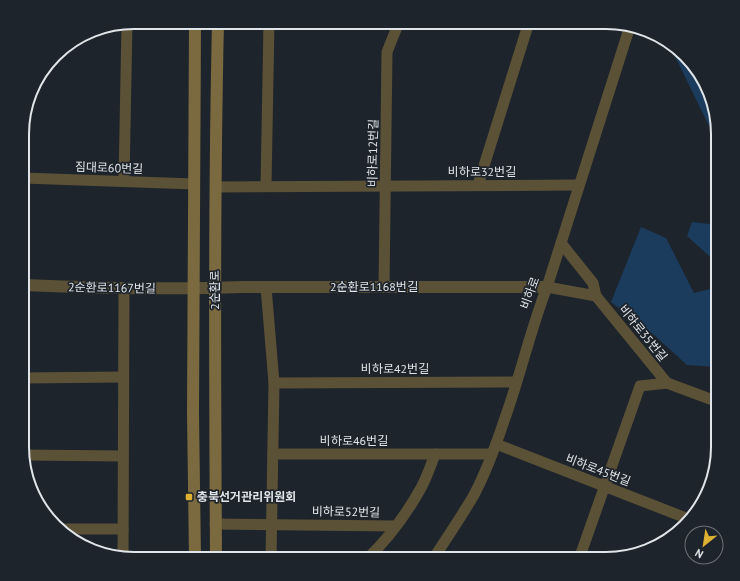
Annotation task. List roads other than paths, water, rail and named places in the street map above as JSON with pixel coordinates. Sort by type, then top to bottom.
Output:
[{"type":"main road","name":"2순환로","points":[[195,29],[194,184],[197,289],[193,413],[195,552]]},
{"type":"main road","name":"2순환로","points":[[216,552],[215,288],[218,29]]},
{"type":"street","points":[[124,182],[127,29]]},
{"type":"street","points":[[266,186],[269,29]]},
{"type":"street","name":"비하로12번길","points":[[384,287],[388,52],[396,29]]},
{"type":"street","points":[[478,185],[527,29]]},
{"type":"street","name":"비하로","points":[[437,552],[448,537],[474,493],[494,449],[536,314],[547,287],[628,31]]},
{"type":"street","name":"짐대로60번길","points":[[29,178],[194,184]]},
{"type":"street","name":"비하로32번길","points":[[216,187],[579,185]]},
{"type":"street","name":"비하로35번길","points":[[561,243],[593,283],[596,296],[667,383]]},
{"type":"street","name":"2순환로1167번길","points":[[29,285],[124,289],[197,289]]},
{"type":"street","points":[[266,287],[274,383],[271,552]]},
{"type":"street","name":"2순환로1168번길","points":[[197,289],[266,287],[547,287]]},
{"type":"street","points":[[547,287],[596,296]]},
{"type":"street","points":[[123,551],[124,289]]},
{"type":"street","points":[[29,378],[124,377]]},
{"type":"street","name":"비하로42번길","points":[[274,383],[516,382]]},
{"type":"street","points":[[581,552],[640,386],[667,383],[711,399]]},
{"type":"street","name":"비하로46번길","points":[[273,454],[435,454],[494,449]]},
{"type":"street","name":"비하로45번길","points":[[494,449],[604,487],[684,517]]},
{"type":"street","points":[[374,552],[395,526],[422,487],[435,454]]},
{"type":"street","points":[[29,455],[123,456]]},
{"type":"street","name":"비하로52번길","points":[[216,524],[395,526]]},
{"type":"street","points":[[69,529],[123,529]]},
{"type":"place","name":"충북선거관리위원회","points":[[189,497]]}]
